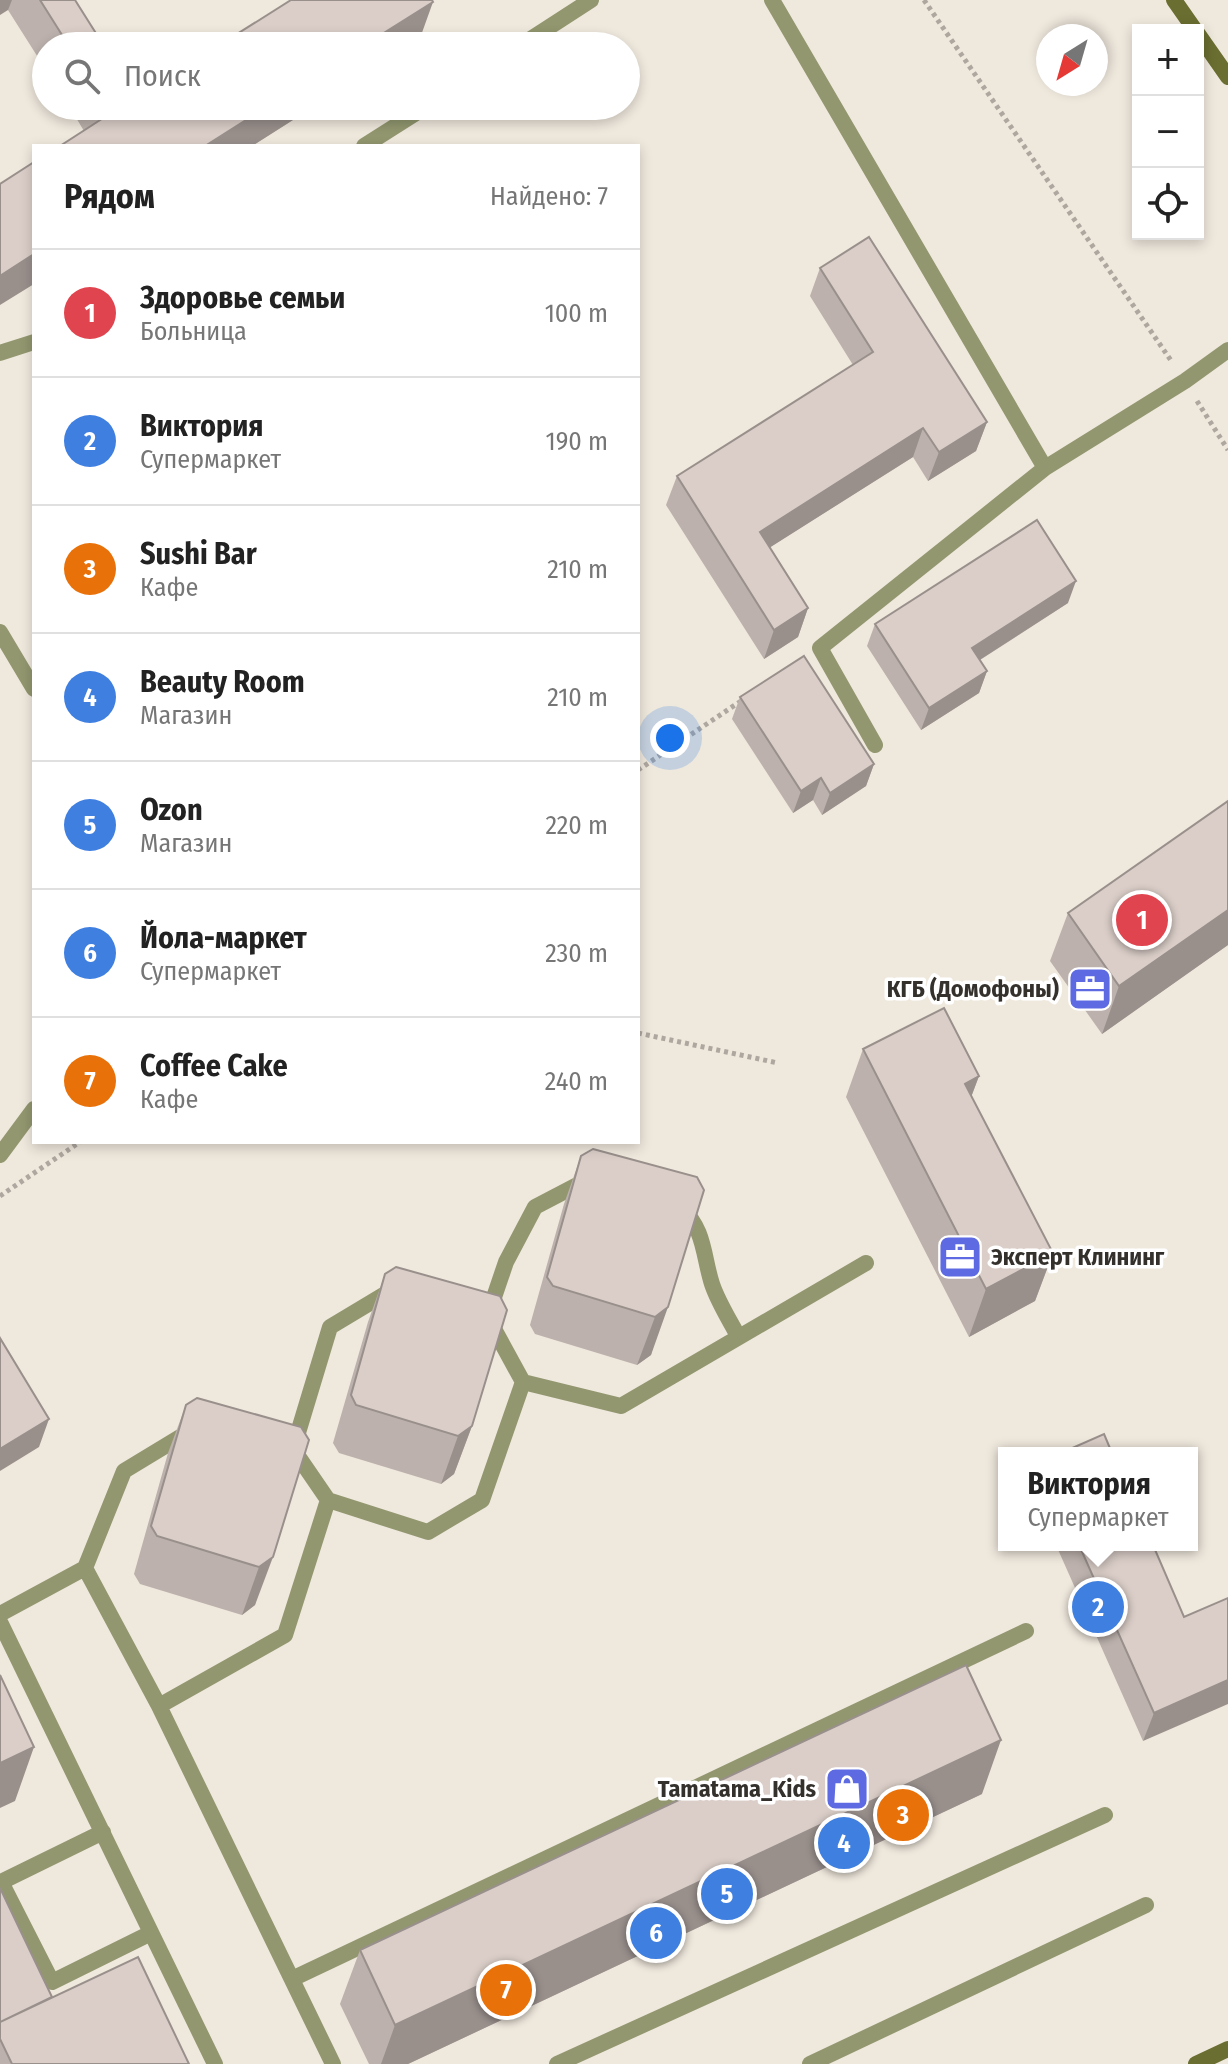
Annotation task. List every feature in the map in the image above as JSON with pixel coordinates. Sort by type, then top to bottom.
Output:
[{"type":"main road","points":[[1174,0],[1191,24]]},
{"type":"main road","points":[[1204,42],[1228,77]]},
{"type":"main road","points":[[1196,2064],[1228,2049]]},
{"type":"lane","points":[[542,32],[591,0]]},
{"type":"lane","points":[[772,0],[1045,468]]},
{"type":"lane","points":[[367,144],[405,120]]},
{"type":"lane","points":[[0,353],[32,343]]},
{"type":"lane","points":[[875,745],[820,648],[1045,468],[1185,381],[1228,350]]},
{"type":"lane","points":[[0,632],[32,686]]},
{"type":"lane","points":[[0,1155],[32,1112]]},
{"type":"lane","points":[[607,1184],[579,1184],[535,1207],[481,1315],[523,1382],[621,1406],[866,1263]]},
{"type":"lane","points":[[664,1193],[692,1218],[705,1245],[713,1284],[738,1336]]},
{"type":"lane","points":[[404,1295],[390,1291],[330,1327],[286,1445],[328,1500],[428,1532],[482,1500],[523,1382]]},
{"type":"lane","points":[[0,1614],[85,1568],[124,1471],[206,1421]]},
{"type":"lane","points":[[159,1706],[285,1635],[328,1500]]},
{"type":"lane","points":[[85,1568],[159,1706],[294,1978],[333,2064]]},
{"type":"lane","points":[[0,1622],[215,2064]]},
{"type":"lane","points":[[294,1978],[1026,1631]]},
{"type":"lane","points":[[557,2064],[1105,1815]]},
{"type":"lane","points":[[103,1832],[1,1882],[52,1982],[151,1933]]},
{"type":"lane","points":[[810,2064],[1146,1905]]},
{"type":"path","points":[[924,0],[1185,381],[1228,450]]},
{"type":"path","points":[[640,769],[755,692]]},
{"type":"path","points":[[640,1033],[778,1063]]},
{"type":"path","points":[[0,1196],[77,1144]]},
{"type":"building","points":[[40,0],[75,0],[95,32],[60,32]]},
{"type":"building","points":[[291,0],[433,2],[385,32],[240,32]]},
{"type":"building","points":[[100,120],[246,120],[208,144],[63,144]]},
{"type":"building","points":[[32,163],[32,255],[0,276],[0,184]]},
{"type":"building","points":[[869,237],[987,422],[939,452],[923,428],[760,532],[808,608],[774,630],[677,476],[873,352],[820,268]]},
{"type":"building","points":[[1037,520],[1076,581],[972,648],[987,671],[929,708],[875,624]]},
{"type":"building","points":[[804,656],[874,764],[830,793],[821,778],[801,791],[740,697]]},
{"type":"building","points":[[1228,801],[1228,910],[1119,986],[1068,913]]},
{"type":"building","points":[[944,1008],[979,1076],[965,1084],[1053,1253],[986,1289],[863,1049]]},
{"type":"building","points":[[593,1149],[697,1177],[704,1190],[668,1307],[655,1317],[553,1286],[547,1277],[581,1156]]},
{"type":"building","points":[[396,1267],[500,1296],[507,1310],[472,1426],[458,1436],[356,1405],[351,1395],[385,1274]]},
{"type":"building","points":[[0,1338],[49,1419],[0,1449]]},
{"type":"building","points":[[197,1398],[301,1427],[309,1440],[273,1557],[259,1567],[157,1536],[151,1526],[186,1405]]},
{"type":"building","points":[[1104,1434],[1109,1447],[1075,1447]]},
{"type":"building","points":[[1082,1551],[1156,1551],[1184,1617],[1228,1598],[1228,1680],[1154,1713]]},
{"type":"building","points":[[966,1665],[1001,1740],[395,2025],[360,1950]]},
{"type":"building","points":[[0,1675],[34,1747],[0,1763]]},
{"type":"building","points":[[0,1888],[52,1997],[0,2022]]},
{"type":"building","points":[[138,1957],[189,2064],[12,2064],[0,2039],[0,2022]]},
{"type":"place","name":"Здоровье семьи","points":[[1142,920]]},
{"type":"place","name":"КГБ (Домофоны)","points":[[1090,989]]},
{"type":"place","name":"Эксперт Клининг","points":[[960,1257]]},
{"type":"place","name":"Виктория","points":[[1098,1607]]},
{"type":"place","name":"Tamatama_Kids","points":[[847,1789]]},
{"type":"place","name":"Sushi Bar","points":[[903,1815]]},
{"type":"place","name":"Beauty Room","points":[[844,1843]]},
{"type":"place","name":"Ozon","points":[[727,1894]]},
{"type":"place","name":"Йола-маркет","points":[[656,1933]]},
{"type":"place","name":"Coffee Cake","points":[[506,1990]]}]
